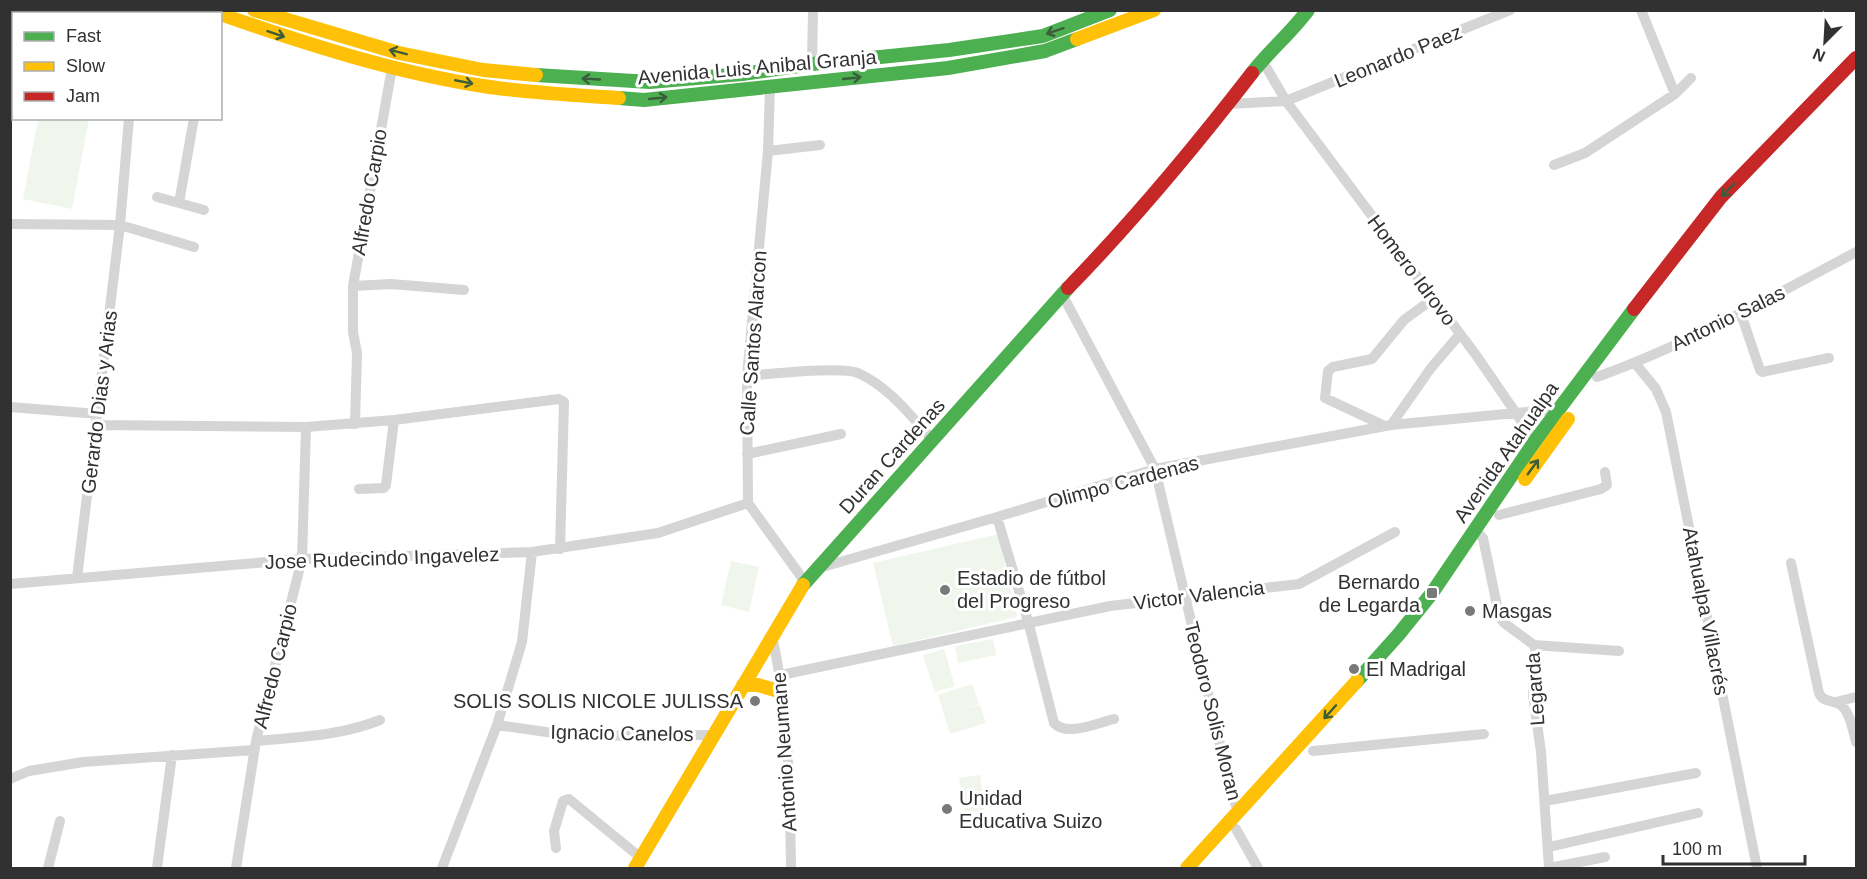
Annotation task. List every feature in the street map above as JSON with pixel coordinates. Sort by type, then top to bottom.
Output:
[{"type":"main road","name":"Avenida Luis Anibal Granja","points":[[254,10],[399,53],[483,70],[650,82],[742,74],[812,64],[949,50],[1043,36],[1110,10]]},
{"type":"main road","name":"Avenida Luis Anibal Granja","points":[[222,15],[282,36],[392,68],[495,87],[554,94],[644,100],[948,68],[1045,51],[1154,10]]},
{"type":"main road","name":"Duran Cardenas","points":[[638,863],[804,582],[1105,248],[1201,138],[1262,60],[1297,26],[1308,10]]},
{"type":"main road","name":"Avenida Atahualpa","points":[[1203,868],[1236,829],[1313,751],[1418,624],[1479,534],[1535,441],[1637,304],[1721,197],[1857,58]]},
{"type":"main road","name":"Avenida Atahualpa","points":[[1187,868],[1240,813],[1399,634],[1479,534],[1499,515],[1665,285],[1720,216],[1780,150],[1857,74]]},
{"type":"main road","points":[[743,685],[758,685],[782,692]]},
{"type":"street","points":[[812,64],[813,10]]},
{"type":"street","name":"Leonardo Paez","points":[[1286,101],[1510,10]]},
{"type":"street","points":[[1641,10],[1675,94]]},
{"type":"street","name":"Homero Idrovo","points":[[1262,60],[1286,101],[1434,298],[1535,441]]},
{"type":"street","name":"Alfredo Carpio","points":[[355,424],[357,353],[353,332],[353,286],[392,68]]},
{"type":"street","points":[[1554,165],[1585,153],[1675,94],[1691,78]]},
{"type":"street","name":"Calle Santos Alarcon","points":[[748,503],[747,376],[768,151],[770,87]]},
{"type":"street","points":[[1227,104],[1286,101]]},
{"type":"street","name":"Gerardo Dias y Arias","points":[[77,578],[120,225],[129,120]]},
{"type":"street","points":[[179,203],[194,120]]},
{"type":"street","points":[[768,151],[820,145]]},
{"type":"street","points":[[157,197],[204,210]]},
{"type":"street","points":[[10,224],[120,225],[194,247]]},
{"type":"street","name":"Antonio Salas","points":[[1597,377],[1635,363],[1741,314],[1857,252]]},
{"type":"street","points":[[353,286],[391,284],[464,290]]},
{"type":"street","name":"Teodoro Solis Moran","points":[[1062,294],[1155,469],[1233,799],[1240,813]]},
{"type":"street","points":[[1434,298],[1404,320],[1372,358],[1333,367],[1328,371],[1324,398],[1388,426],[1460,334]]},
{"type":"street","points":[[1741,314],[1762,372],[1829,358]]},
{"type":"street","name":"Atahualpa Villacrés","points":[[1635,363],[1656,389],[1666,412],[1757,868]]},
{"type":"street","points":[[747,376],[823,371],[856,372],[889,393],[933,440]]},
{"type":"street","points":[[10,407],[97,419],[306,427],[394,420],[559,399],[564,402],[560,549]]},
{"type":"street","name":"Olimpo Cardenas","points":[[817,568],[1155,469],[1388,426],[1560,408]]},
{"type":"street","points":[[359,489],[384,488],[386,485],[394,420]]},
{"type":"street","name":"Alfredo Carpio","points":[[236,868],[255,746],[303,560],[306,427]]},
{"type":"street","points":[[747,454],[841,434]]},
{"type":"street","points":[[1499,515],[1601,489],[1607,485],[1605,472]]},
{"type":"street","points":[[748,503],[804,582]]},
{"type":"street","name":"Jose Rudecindo Ingavelez","points":[[10,584],[303,560],[560,549],[658,533],[748,503]]},
{"type":"street","points":[[997,517],[1028,621],[1054,723],[1059,728],[1067,729],[1114,719]]},
{"type":"street","name":"Victor Valencia","points":[[781,675],[1028,621],[1110,606],[1299,584],[1395,532]]},
{"type":"street","name":"Legarda","points":[[1479,534],[1499,615],[1504,622],[1534,645],[1536,653],[1533,695],[1541,752],[1549,868]]},
{"type":"street","points":[[442,868],[497,725],[522,642],[532,552]]},
{"type":"street","points":[[1791,563],[1819,693],[1827,702],[1857,698]]},
{"type":"street","name":"Antonio Neumane","points":[[772,636],[781,675],[791,868]]},
{"type":"street","points":[[1534,645],[1619,651]]},
{"type":"street","points":[[1836,702],[1846,711],[1857,742]]},
{"type":"street","points":[[10,779],[29,771],[63,765],[255,746],[330,734],[380,720]]},
{"type":"street","name":"Ignacio Canelos","points":[[497,725],[574,736],[712,735]]},
{"type":"street","points":[[1313,751],[1484,734]]},
{"type":"street","points":[[157,868],[172,755]]},
{"type":"street","points":[[1545,801],[1696,773]]},
{"type":"street","points":[[556,848],[554,831],[563,801],[569,799],[638,863]]},
{"type":"street","points":[[1549,847],[1698,813]]},
{"type":"street","points":[[48,868],[60,821]]},
{"type":"street","points":[[1236,829],[1258,868]]},
{"type":"street","points":[[1549,868],[1605,857]]},
{"type":"shaded area","points":[[38,120],[89,120],[72,209],[23,199]]},
{"type":"shaded area","name":"Estadio de fútbol del Progreso","points":[[998,534],[1017,617],[893,646],[873,563]]},
{"type":"shaded area","points":[[731,561],[759,567],[749,612],[721,605]]},
{"type":"shaded area","points":[[993,639],[996,655],[958,663],[955,646]]},
{"type":"shaded area","points":[[944,649],[955,686],[935,692],[923,655]]},
{"type":"shaded area","points":[[972,684],[979,704],[960,710],[980,705],[986,723],[950,734],[938,695]]},
{"type":"shaded area","points":[[980,775],[985,810],[965,813],[959,778]]},
{"type":"railway","points":[[20,12],[30,10]]},
{"type":"traffic: fast","points":[[536,75],[650,82],[742,74],[812,64],[949,50],[1043,36],[1110,10]]},
{"type":"traffic: fast","points":[[1252,73],[1308,10]]},
{"type":"traffic: fast","points":[[619,98],[644,100],[948,68],[1045,51],[1077,39]]},
{"type":"traffic: fast","points":[[803,585],[1068,288]]},
{"type":"traffic: fast","points":[[1357,681],[1432,593],[1535,441],[1634,309]]},
{"type":"traffic: slow","points":[[88,12],[92,10]]},
{"type":"traffic: slow","points":[[254,10],[399,53],[483,70],[536,75]]},
{"type":"traffic: slow","points":[[1077,39],[1154,10]]},
{"type":"traffic: slow","points":[[222,15],[350,56],[449,80],[551,94],[619,98]]},
{"type":"traffic: slow","points":[[1525,479],[1568,419]]},
{"type":"traffic: slow","points":[[635,868],[803,585]]},
{"type":"traffic: slow","points":[[1187,868],[1357,681]]},
{"type":"traffic: slow","points":[[743,685],[758,685],[782,692]]},
{"type":"traffic: jam","points":[[1634,309],[1721,197],[1856,58]]},
{"type":"traffic: jam","points":[[1068,288],[1163,184],[1252,73]]},
{"type":"place","name":"Estadio de fútbol del Progreso","points":[[945,590]]},
{"type":"place","name":"Bernardo de Legarda","points":[[1432,593]]},
{"type":"place","name":"Masgas","points":[[1470,611]]},
{"type":"place","name":"El Madrigal","points":[[1354,669]]},
{"type":"place","name":"SOLIS SOLIS NICOLE JULISSA","points":[[755,701]]},
{"type":"place","name":"Unidad Educativa Suizo","points":[[947,809]]}]
